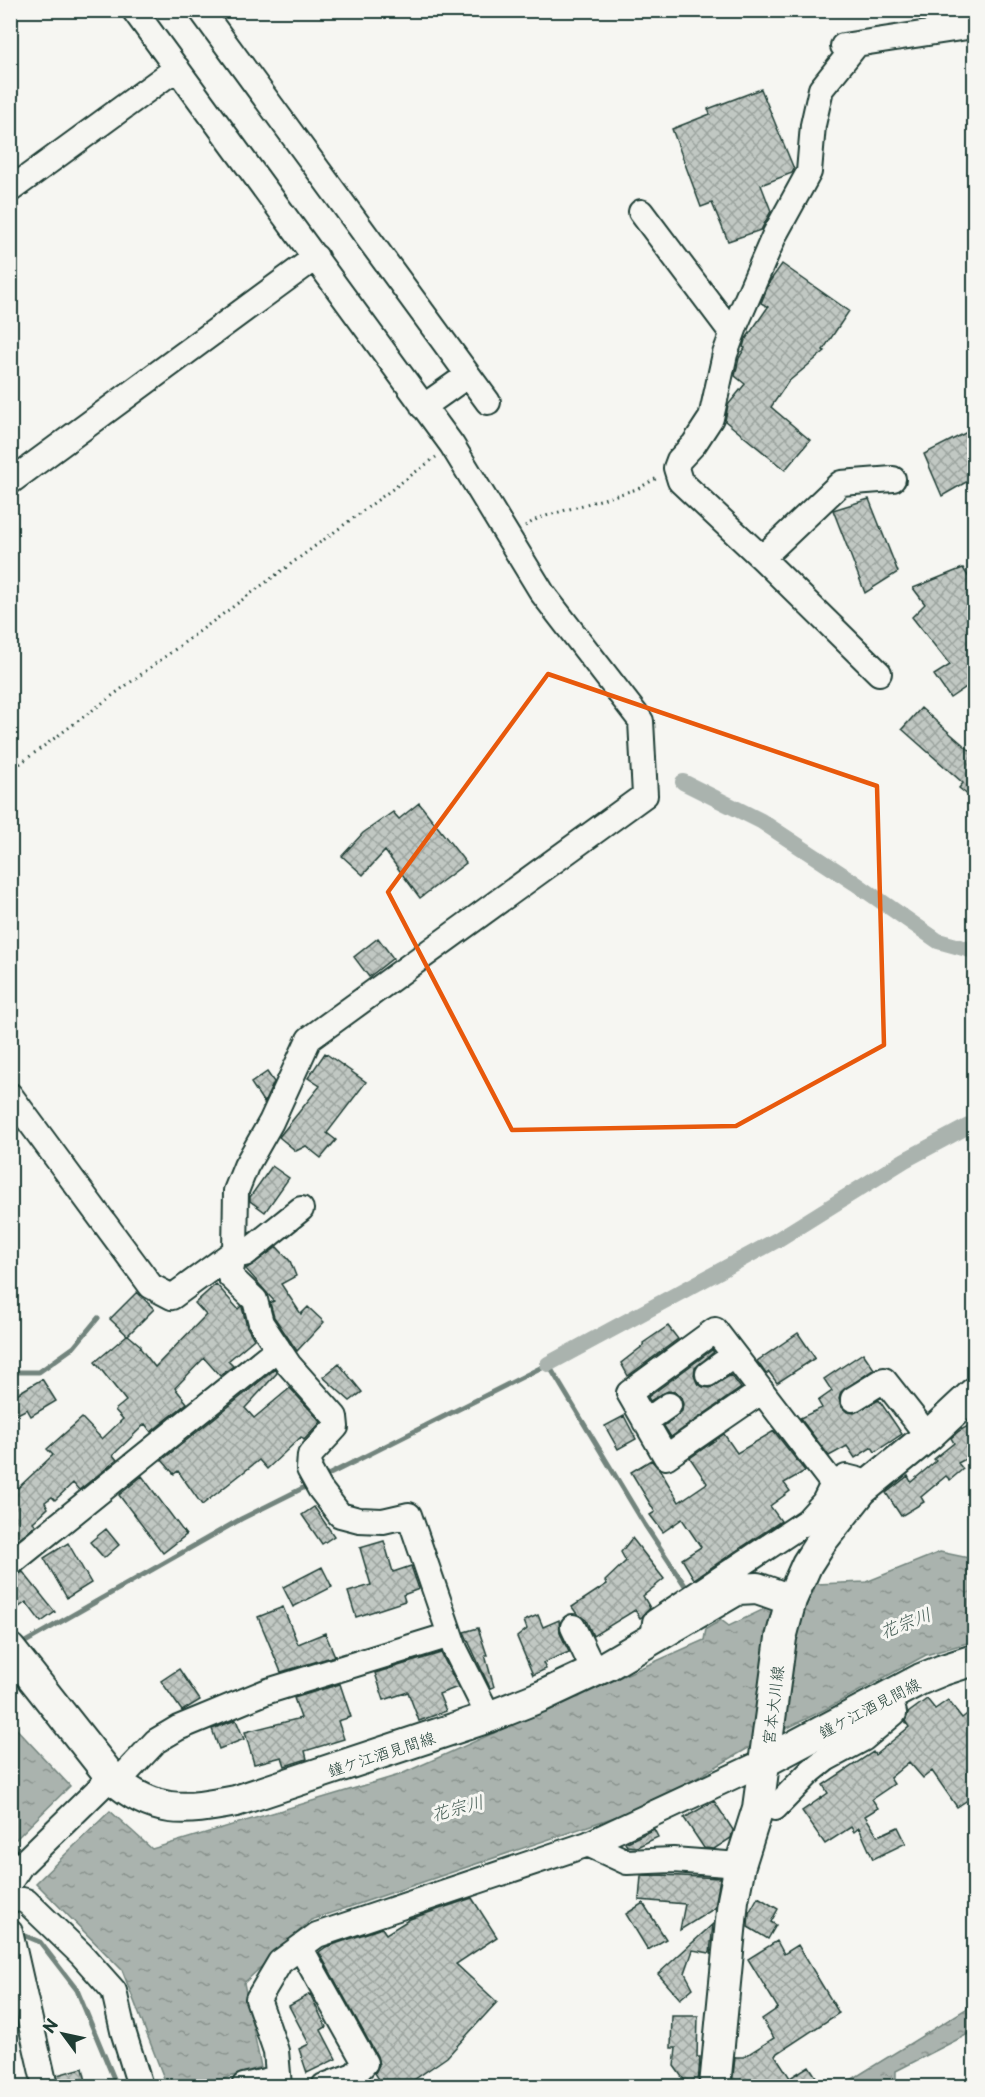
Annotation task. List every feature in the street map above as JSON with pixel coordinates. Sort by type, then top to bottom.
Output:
[{"type":"main road","name":"宮本大川線","points":[[715,2086],[733,1900],[740,1865],[758,1808],[789,1594],[821,1542],[862,1490],[928,1436],[975,1393]]},
{"type":"main road","name":"鐘ケ江酒見間線","points":[[12,1651],[111,1777],[147,1803],[179,1809],[236,1801],[489,1717],[543,1696],[654,1639],[738,1589],[757,1588],[789,1594]]},
{"type":"main road","name":"鐘ケ江酒見間線","points":[[766,1754],[943,1670],[975,1660]]},
{"type":"street","points":[[134,10],[316,257],[446,391],[488,402]]},
{"type":"street","points":[[201,10],[446,391],[452,445],[543,594],[641,721],[645,795],[309,1039],[271,1122],[246,1166],[236,1191],[235,1251],[230,1276],[255,1300],[261,1323],[289,1365],[334,1417],[336,1427],[310,1455],[314,1479],[340,1515],[359,1520],[383,1521],[409,1515],[455,1649],[489,1717]]},
{"type":"street","points":[[879,673],[680,481],[676,468],[679,460],[694,444],[711,418],[732,333],[775,234],[808,172],[813,125],[821,88],[848,46],[975,27]]},
{"type":"street","points":[[10,190],[177,68]]},
{"type":"street","points":[[641,212],[732,333]]},
{"type":"street","points":[[10,482],[316,257]]},
{"type":"street","points":[[762,558],[841,483],[893,479]]},
{"type":"street","points":[[10,1095],[151,1286],[171,1297],[235,1251]]},
{"type":"street","points":[[235,1251],[245,1254],[302,1209]]},
{"type":"street","points":[[762,1391],[666,1457],[628,1393],[715,1330],[762,1391],[833,1484]]},
{"type":"street","points":[[10,1564],[278,1348]]},
{"type":"street","points":[[708,1374],[734,1355]]},
{"type":"street","points":[[853,1400],[884,1380],[928,1436]]},
{"type":"street","points":[[645,1422],[669,1405]]},
{"type":"street","points":[[654,1639],[655,1622],[807,1521],[824,1502],[833,1484],[846,1477],[858,1480],[862,1490]]},
{"type":"street","points":[[573,1627],[594,1671]]},
{"type":"street","points":[[10,1882],[21,1865],[111,1777],[126,1773],[156,1741],[178,1728],[268,1691],[450,1635]]},
{"type":"street","points":[[775,1808],[826,1759],[863,1739],[894,1713],[889,1695]]},
{"type":"street","points":[[244,2086],[279,2082],[276,2051],[258,1999],[280,1962],[318,1935],[588,1844],[766,1754]]},
{"type":"street","points":[[588,1844],[627,1862],[673,1860],[740,1865]]},
{"type":"street","points":[[10,1897],[26,1901],[81,1954],[114,1991],[123,2031],[140,2086]]},
{"type":"street","points":[[10,1932],[45,2086]]},
{"type":"street","points":[[304,1954],[365,2063],[354,2074],[324,2086]]},
{"type":"path","points":[[10,771],[452,445]]},
{"type":"path","points":[[539,518],[637,489],[676,468]]},
{"type":"highlighted area","points":[[548,674],[877,786],[884,1045],[736,1126],[512,1130],[388,892]]},
{"type":"water","name":"花宗川","points":[[940,1552],[974,1559],[974,1641],[926,1655],[757,1743],[650,1805],[311,1920],[244,1983],[261,2067],[201,2086],[167,2086],[122,1970],[36,1883],[110,1811],[152,1849],[399,1775],[704,1640],[706,1629],[721,1620],[729,1626],[816,1584],[866,1582]]},
{"type":"water","points":[[11,1723],[70,1786],[11,1844]]},
{"type":"water","points":[[974,2004],[974,2031],[896,2071],[896,2086],[841,2086]]},
{"type":"building","points":[[761,89],[794,169],[792,173],[761,185],[771,211],[761,230],[728,241],[712,203],[701,207],[672,129],[710,114],[708,109]]},
{"type":"building","points":[[782,264],[849,311],[823,350],[825,351],[788,382],[771,407],[810,440],[785,470],[725,421],[728,405],[745,384],[735,376],[739,358],[745,348],[743,347],[745,340],[768,307],[761,303],[770,281]]},
{"type":"building","points":[[975,428],[975,477],[942,496],[924,454]]},
{"type":"building","points":[[869,499],[898,572],[865,593],[833,510]]},
{"type":"building","points":[[963,568],[975,587],[975,681],[950,698],[934,675],[950,665],[912,617],[925,604],[913,588]]},
{"type":"building","points":[[921,708],[975,755],[975,801],[959,788],[963,783],[902,729]]},
{"type":"building","points":[[419,803],[466,863],[420,898],[385,851],[363,875],[342,856],[363,833],[393,812],[399,819]]},
{"type":"building","points":[[378,938],[393,958],[369,977],[354,957]]},
{"type":"building","points":[[325,1053],[366,1082],[327,1133],[336,1140],[321,1158],[306,1146],[296,1151],[279,1137],[320,1086],[308,1078]]},
{"type":"building","points":[[267,1072],[274,1082],[264,1103],[251,1083]]},
{"type":"building","points":[[272,1166],[289,1178],[265,1212],[250,1201],[250,1197]]},
{"type":"building","points":[[277,1247],[290,1261],[296,1276],[281,1284],[301,1314],[308,1307],[324,1322],[297,1351],[274,1317],[270,1303],[274,1301],[246,1269]]},
{"type":"building","points":[[216,1284],[238,1309],[242,1307],[247,1327],[254,1339],[228,1361],[233,1366],[220,1376],[204,1358],[175,1388],[187,1403],[151,1432],[145,1424],[113,1455],[117,1460],[79,1490],[73,1483],[55,1500],[52,1497],[45,1502],[48,1508],[33,1522],[36,1525],[10,1545],[10,1480],[18,1488],[53,1455],[47,1449],[82,1418],[102,1439],[123,1419],[115,1410],[126,1401],[95,1362],[127,1335],[110,1319],[137,1292],[154,1309],[128,1335],[141,1346],[140,1348],[155,1367],[206,1315],[195,1303]]},
{"type":"building","points":[[668,1326],[678,1339],[628,1376],[621,1363],[644,1345],[643,1343]]},
{"type":"building","points":[[798,1333],[815,1358],[777,1383],[769,1372],[766,1374],[757,1361]]},
{"type":"building","points":[[712,1350],[714,1352],[695,1368],[694,1375],[697,1383],[710,1388],[731,1375],[741,1388],[671,1437],[664,1426],[682,1411],[681,1397],[675,1392],[668,1391],[650,1401],[648,1397]]},
{"type":"building","points":[[863,1353],[874,1369],[841,1392],[839,1399],[841,1406],[847,1412],[854,1413],[879,1400],[902,1434],[875,1452],[872,1447],[855,1458],[847,1446],[829,1456],[800,1418],[822,1408],[818,1401],[832,1391],[824,1379]]},
{"type":"building","points":[[339,1364],[362,1392],[350,1401],[323,1377]]},
{"type":"building","points":[[275,1369],[277,1373],[245,1408],[254,1418],[290,1388],[321,1422],[304,1440],[301,1437],[267,1469],[259,1460],[202,1505],[178,1471],[174,1474],[162,1460]]},
{"type":"building","points":[[42,1379],[56,1401],[31,1416],[27,1409],[10,1418],[10,1398]]},
{"type":"building","points":[[624,1416],[636,1439],[618,1449],[605,1426]]},
{"type":"building","points":[[975,1422],[975,1454],[958,1463],[963,1469],[950,1480],[946,1476],[921,1497],[924,1502],[901,1516],[886,1493],[908,1476],[911,1482],[954,1443],[951,1438]]},
{"type":"building","points":[[774,1431],[805,1471],[784,1483],[790,1491],[770,1506],[781,1521],[694,1579],[682,1559],[701,1547],[682,1519],[663,1532],[650,1515],[655,1512],[631,1472],[651,1460],[660,1470],[679,1502],[707,1483],[690,1458],[724,1434],[737,1453]]},
{"type":"building","points":[[142,1476],[186,1535],[163,1553],[119,1495]]},
{"type":"building","points":[[314,1507],[334,1536],[322,1544],[302,1515]]},
{"type":"building","points":[[106,1529],[119,1545],[104,1558],[90,1542]]},
{"type":"building","points":[[632,1538],[664,1579],[643,1596],[650,1608],[642,1617],[640,1618],[635,1610],[593,1636],[586,1620],[572,1607],[607,1584],[605,1581],[626,1561],[621,1552]]},
{"type":"building","points":[[384,1541],[393,1572],[411,1566],[419,1589],[403,1595],[405,1601],[356,1617],[348,1592],[371,1585],[360,1548]]},
{"type":"building","points":[[68,1543],[91,1583],[67,1598],[44,1558]]},
{"type":"building","points":[[322,1567],[332,1587],[293,1607],[283,1587]]},
{"type":"building","points":[[23,1572],[55,1612],[41,1622],[26,1602],[18,1608],[10,1598],[10,1578]]},
{"type":"building","points":[[283,1607],[298,1644],[325,1633],[335,1656],[281,1672],[258,1617]]},
{"type":"building","points":[[538,1615],[543,1627],[559,1620],[560,1633],[569,1652],[543,1663],[546,1669],[533,1675],[517,1637],[527,1629],[524,1621]]},
{"type":"building","points":[[478,1628],[494,1687],[490,1688],[464,1632]]},
{"type":"building","points":[[441,1653],[458,1687],[439,1694],[446,1711],[419,1721],[408,1692],[384,1700],[375,1673]]},
{"type":"building","points":[[179,1669],[200,1700],[182,1711],[161,1681]]},
{"type":"building","points":[[340,1684],[351,1717],[338,1721],[344,1739],[305,1751],[307,1759],[285,1766],[282,1757],[254,1764],[245,1732],[301,1718],[294,1698]]},
{"type":"building","points":[[927,1699],[935,1709],[948,1700],[962,1718],[975,1708],[975,1795],[957,1807],[932,1771],[923,1778],[909,1762],[890,1778],[894,1784],[872,1799],[878,1808],[865,1816],[878,1836],[898,1827],[906,1843],[873,1859],[859,1828],[854,1832],[851,1827],[825,1844],[802,1811],[828,1793],[823,1785],[873,1752],[875,1755],[909,1727],[905,1721],[908,1713]]},
{"type":"building","points":[[236,1720],[244,1739],[219,1749],[212,1729]]},
{"type":"building","points":[[714,1801],[733,1830],[731,1838],[714,1849],[704,1848],[684,1818]]},
{"type":"building","points":[[654,1829],[658,1837],[637,1847],[627,1846],[625,1843]]},
{"type":"building","points":[[641,1876],[720,1878],[715,1908],[680,1930],[685,1904],[639,1900]]},
{"type":"building","points":[[758,1897],[778,1909],[771,1922],[776,1925],[768,1939],[748,1927],[749,1913]]},
{"type":"building","points":[[472,1898],[497,1937],[456,1964],[497,2002],[447,2057],[405,2086],[383,2086],[375,2073],[379,2065],[377,2056],[319,1952],[326,1947],[382,1928],[386,1934],[410,1919]]},
{"type":"building","points":[[643,1903],[666,1939],[648,1950],[626,1914]]},
{"type":"building","points":[[713,1924],[710,1953],[693,1950],[685,1973],[693,1988],[680,1999],[658,1974]]},
{"type":"building","points":[[777,1941],[784,1954],[798,1945],[839,2013],[775,2055],[790,2078],[809,2066],[822,2086],[732,2086],[735,2057],[744,2057],[774,2038],[762,2019],[778,2008],[748,1959]]},
{"type":"building","points":[[310,1994],[326,2027],[321,2030],[336,2059],[307,2073],[299,2049],[309,2044],[289,2006]]},
{"type":"building","points":[[672,2016],[698,2016],[697,2057],[700,2057],[698,2085],[687,2084],[674,2066],[676,2048],[671,2048]]},
{"type":"building","points":[[83,2068],[87,2086],[59,2086],[57,2075]]},
{"type":"waterway","points":[[683,782],[761,821],[938,941],[974,951]]},
{"type":"waterway","points":[[548,1364],[777,1240],[905,1160],[974,1123]]},
{"type":"waterway","points":[[10,1372],[39,1372],[74,1347],[98,1318]]},
{"type":"waterway","points":[[322,1478],[548,1364],[645,1525],[686,1587]]},
{"type":"waterway","points":[[20,1645],[241,1519],[311,1484]]},
{"type":"waterway","points":[[16,1932],[40,1942],[77,1990],[117,2086]]}]
